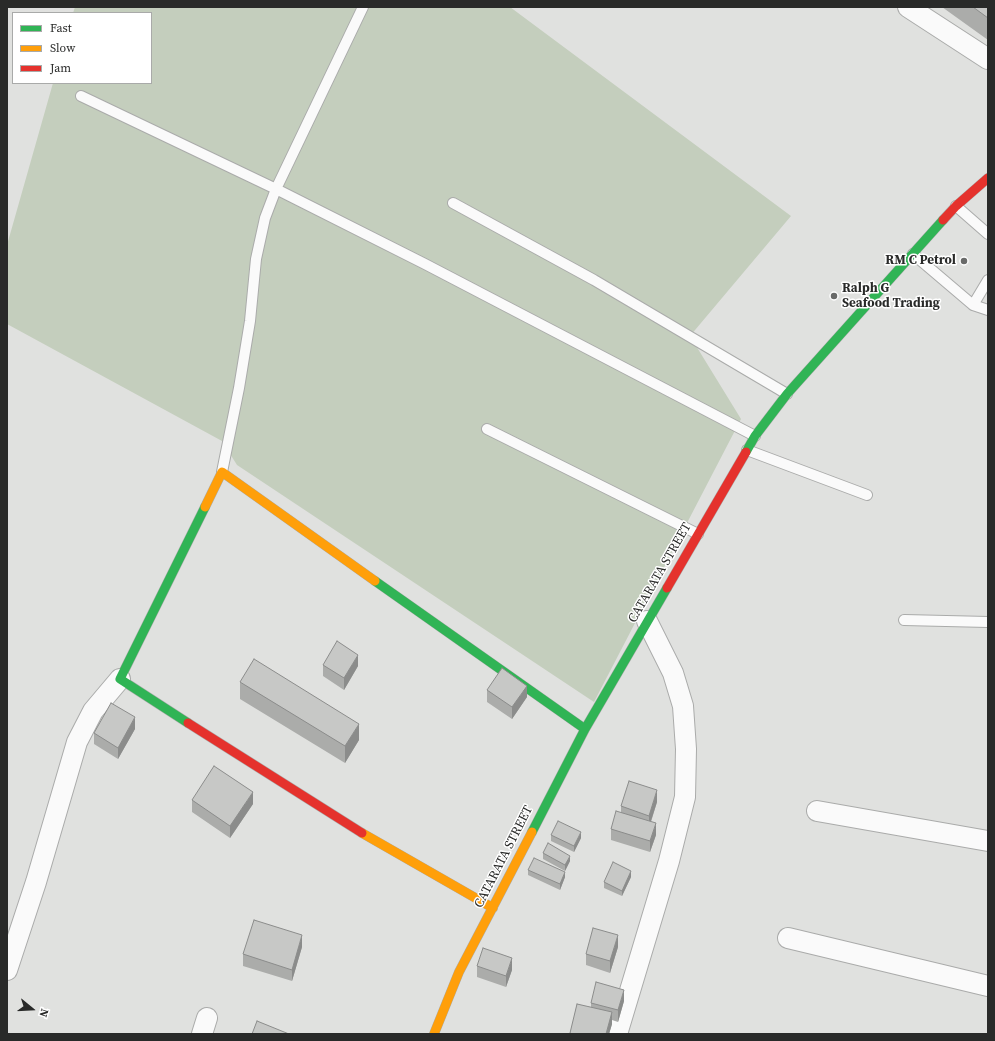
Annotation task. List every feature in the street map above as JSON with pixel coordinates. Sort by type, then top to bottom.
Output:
[{"type":"street","points":[[908,7],[988,59]]},
{"type":"street","name":"CATARATA STREET","points":[[434,1034],[459,972],[585,729],[755,436],[788,394],[956,206],[988,178]]},
{"type":"street","points":[[7,970],[36,882],[77,742],[93,711],[120,679],[222,472],[585,729]]},
{"type":"street","points":[[617,1034],[669,861],[685,796],[686,749],[683,706],[673,673],[647,621]]},
{"type":"street","points":[[120,679],[331,815],[396,854],[493,908]]},
{"type":"street","points":[[817,811],[988,841]]},
{"type":"street","points":[[788,938],[988,986]]},
{"type":"lane","points":[[222,472],[242,373],[250,321],[256,260],[265,218],[276,189],[363,7]]},
{"type":"lane","points":[[81,96],[276,189],[425,264],[755,436]]},
{"type":"lane","points":[[453,203],[594,280],[788,394]]},
{"type":"lane","points":[[956,206],[988,234]]},
{"type":"lane","points":[[913,254],[973,305],[988,310]]},
{"type":"lane","points":[[973,305],[988,280]]},
{"type":"lane","points":[[487,429],[698,534]]},
{"type":"lane","points":[[747,450],[867,496]]},
{"type":"lane","points":[[904,620],[988,622]]},
{"type":"green space","points":[[75,7],[510,7],[791,216],[690,336],[741,419],[594,702],[237,465],[222,441],[7,324],[7,245],[53,84],[152,84],[152,12],[73,12]]},
{"type":"building","points":[[973,7],[988,7],[988,18]]},
{"type":"building","points":[[337,641],[358,655],[344,678],[323,665]]},
{"type":"building","points":[[254,659],[359,724],[345,746],[240,682]]},
{"type":"building","points":[[502,668],[527,686],[512,707],[487,690]]},
{"type":"building","points":[[111,703],[135,717],[118,748],[94,733]]},
{"type":"building","points":[[214,766],[253,792],[230,826],[192,800]]},
{"type":"building","points":[[629,781],[657,790],[649,816],[621,806]]},
{"type":"building","points":[[616,811],[656,823],[650,841],[611,829]]},
{"type":"building","points":[[558,821],[581,832],[574,846],[551,835]]},
{"type":"building","points":[[548,843],[570,856],[565,865],[543,853]]},
{"type":"building","points":[[534,858],[565,872],[560,884],[528,870]]},
{"type":"building","points":[[613,862],[631,871],[622,891],[604,882]]},
{"type":"building","points":[[254,920],[302,935],[292,970],[243,954]]},
{"type":"building","points":[[593,928],[618,935],[610,961],[586,954]]},
{"type":"building","points":[[483,948],[512,958],[506,976],[477,966]]},
{"type":"building","points":[[596,982],[624,990],[618,1010],[591,1003]]},
{"type":"building","points":[[577,1004],[612,1012],[606,1034],[570,1033]]},
{"type":"building","points":[[257,1021],[289,1034],[252,1034]]},
{"type":"traffic: fast","points":[[746,452],[755,436],[787,394],[943,220]]},
{"type":"traffic: fast","points":[[188,723],[120,679],[205,507]]},
{"type":"traffic: fast","points":[[375,581],[585,729]]},
{"type":"traffic: fast","points":[[532,832],[585,729],[667,588]]},
{"type":"traffic: slow","points":[[205,507],[222,472],[375,581]]},
{"type":"traffic: slow","points":[[434,1034],[459,972],[532,832]]},
{"type":"traffic: slow","points":[[362,833],[493,908]]},
{"type":"traffic: jam","points":[[943,220],[956,206],[988,178]]},
{"type":"traffic: jam","points":[[667,588],[746,452]]},
{"type":"traffic: jam","points":[[188,723],[362,833]]},
{"type":"place","name":"RM C Petrol","points":[[964,261]]},
{"type":"place","name":"Ralph G Seafood Trading","points":[[834,296]]}]
